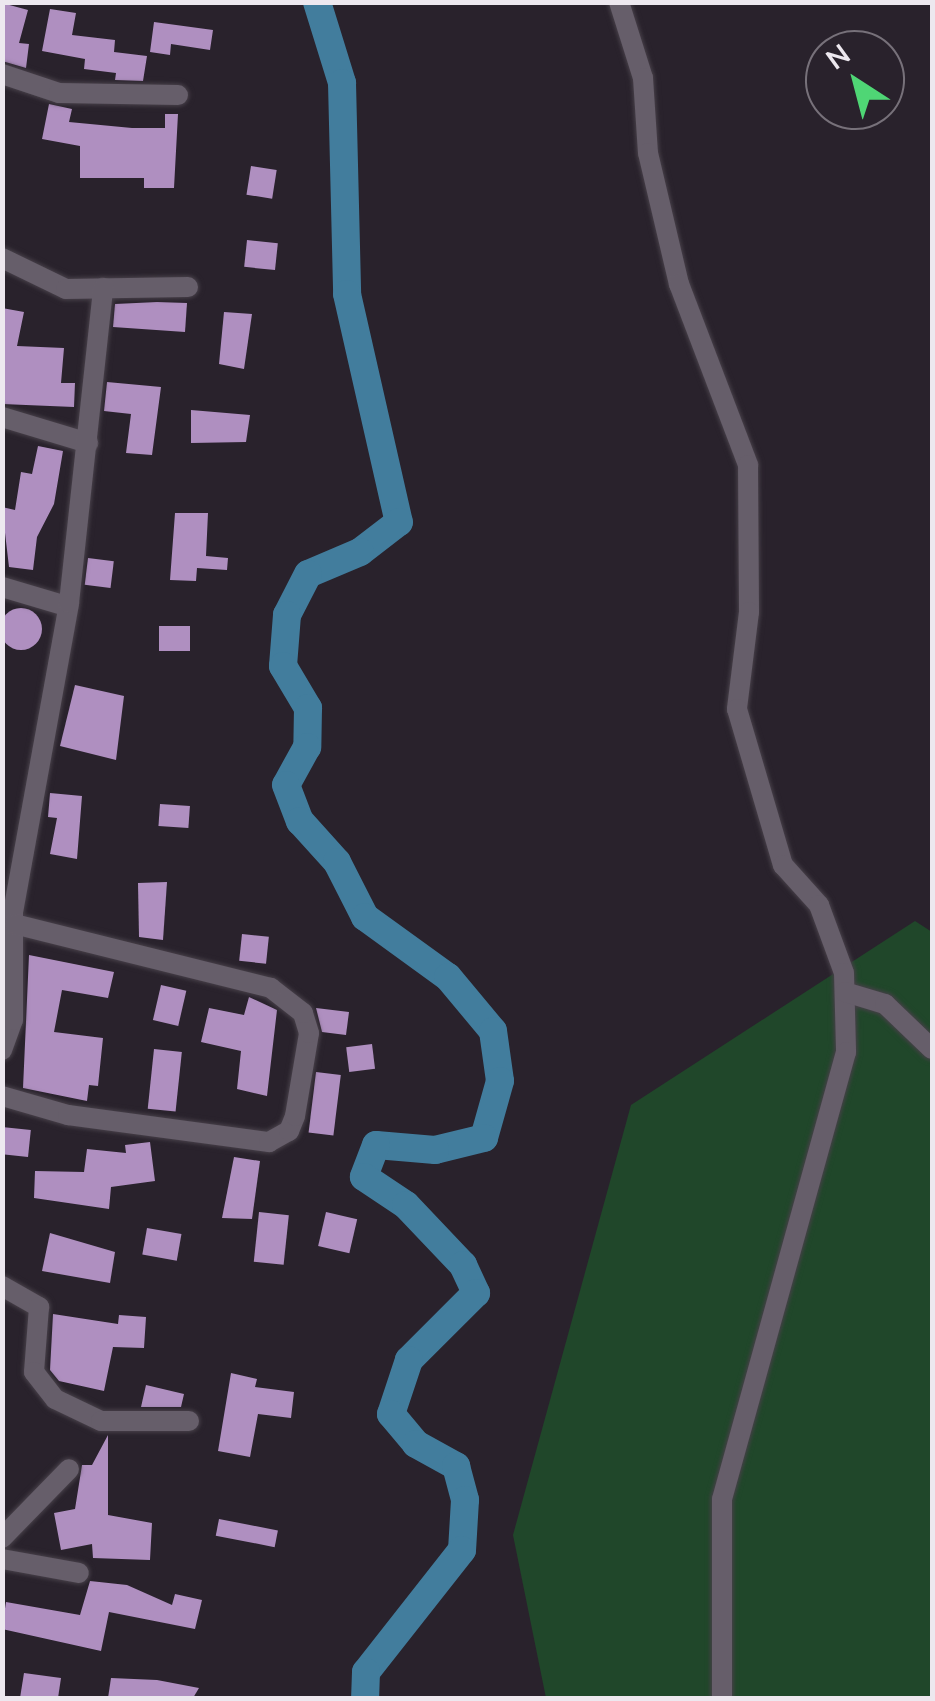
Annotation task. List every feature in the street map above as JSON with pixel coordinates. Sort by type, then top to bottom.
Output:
[{"type":"street","points":[[619,2],[642,78],[648,153],[679,284],[748,465],[749,612],[738,709],[784,865],[819,904],[845,992],[846,1052],[820,1166],[722,1500],[722,1698]]},
{"type":"street","points":[[2,74],[59,93],[178,95]]},
{"type":"street","points":[[2,258],[50,285],[188,287]]},
{"type":"street","points":[[2,1050],[13,1020],[15,924],[66,606],[88,443],[103,288]]},
{"type":"street","points":[[2,417],[88,443]]},
{"type":"street","points":[[2,587],[66,606]]},
{"type":"street","points":[[2,1096],[68,1115],[159,1122],[269,1142],[289,1131],[295,1116],[309,1033],[303,1013],[271,988],[15,924]]},
{"type":"street","points":[[845,992],[885,1004],[932,1049]]},
{"type":"street","points":[[2,1286],[39,1307],[34,1372],[55,1399],[101,1421],[189,1421]]},
{"type":"street","points":[[2,1538],[69,1469]]},
{"type":"street","points":[[2,1558],[79,1574]]},
{"type":"green space","points":[[915,921],[932,932],[932,1698],[546,1698],[513,1535],[631,1105]]},
{"type":"building","points":[[2,3],[28,10],[19,43],[29,44],[26,68],[2,61]]},
{"type":"building","points":[[50,9],[76,13],[72,35],[115,40],[114,52],[147,56],[143,81],[115,80],[116,73],[84,69],[85,59],[42,51]]},
{"type":"building","points":[[154,22],[213,30],[210,50],[171,44],[170,55],[150,52]]},
{"type":"building","points":[[49,104],[72,109],[69,122],[132,128],[165,128],[165,114],[178,114],[174,188],[144,188],[144,178],[80,178],[80,146],[42,139]]},
{"type":"building","points":[[251,166],[277,170],[272,199],[246,195]]},
{"type":"building","points":[[247,240],[278,243],[275,270],[244,267]]},
{"type":"building","points":[[187,303],[185,332],[113,327],[115,304]]},
{"type":"building","points":[[2,308],[24,312],[17,346],[64,348],[61,383],[75,383],[74,407],[2,404]]},
{"type":"building","points":[[224,312],[252,314],[244,369],[219,364]]},
{"type":"building","points":[[107,382],[161,387],[152,455],[126,453],[131,414],[104,411]]},
{"type":"building","points":[[191,410],[250,415],[246,442],[191,443]]},
{"type":"building","points":[[38,446],[63,451],[54,504],[37,537],[33,570],[9,567],[2,507],[15,510],[21,472],[32,474]]},
{"type":"building","points":[[175,513],[208,513],[206,556],[228,558],[227,570],[197,568],[196,581],[170,580]]},
{"type":"building","points":[[88,558],[114,561],[111,588],[85,585]]},
{"type":"building","points":[[21,608],[36,614],[42,629],[36,644],[21,650],[6,644],[0,629],[6,614]]},
{"type":"building","points":[[159,626],[190,626],[190,651],[159,651]]},
{"type":"building","points":[[75,685],[124,696],[116,760],[60,746]]},
{"type":"building","points":[[50,793],[82,796],[77,859],[50,854],[57,818],[48,817]]},
{"type":"building","points":[[160,804],[190,806],[188,828],[158,826]]},
{"type":"building","points":[[167,882],[163,940],[139,937],[138,883]]},
{"type":"building","points":[[242,934],[269,937],[266,964],[239,961]]},
{"type":"building","points":[[29,955],[114,972],[108,998],[62,990],[54,1032],[103,1038],[98,1086],[89,1085],[87,1101],[23,1088]]},
{"type":"building","points":[[161,985],[186,991],[178,1026],[153,1020]]},
{"type":"building","points":[[249,997],[277,1010],[267,1096],[237,1089],[241,1051],[201,1042],[209,1008],[244,1015]]},
{"type":"building","points":[[316,1008],[349,1012],[346,1035],[322,1032]]},
{"type":"building","points":[[372,1044],[375,1069],[349,1072],[346,1047]]},
{"type":"building","points":[[154,1049],[182,1052],[176,1112],[148,1109]]},
{"type":"building","points":[[316,1072],[341,1075],[333,1136],[309,1133]]},
{"type":"building","points":[[2,1127],[31,1130],[28,1157],[2,1154]]},
{"type":"building","points":[[150,1142],[155,1181],[111,1187],[109,1209],[34,1198],[35,1171],[84,1172],[87,1149],[126,1153],[125,1145]]},
{"type":"building","points":[[234,1157],[260,1161],[252,1219],[222,1218]]},
{"type":"building","points":[[259,1212],[289,1215],[284,1265],[254,1262]]},
{"type":"building","points":[[326,1212],[357,1219],[349,1253],[318,1246]]},
{"type":"building","points":[[147,1228],[181,1234],[177,1261],[142,1255]]},
{"type":"building","points":[[50,1233],[115,1252],[110,1283],[42,1271]]},
{"type":"building","points":[[53,1314],[118,1324],[119,1315],[146,1317],[144,1348],[113,1347],[104,1391],[59,1381],[50,1370]]},
{"type":"building","points":[[231,1373],[257,1379],[255,1387],[294,1392],[291,1418],[258,1414],[250,1457],[218,1451]]},
{"type":"building","points":[[146,1385],[184,1394],[181,1407],[141,1407]]},
{"type":"building","points":[[108,1435],[108,1515],[152,1523],[150,1560],[93,1558],[92,1544],[61,1550],[54,1513],[75,1509],[82,1465],[92,1465]]},
{"type":"building","points":[[219,1519],[278,1530],[275,1547],[216,1536]]},
{"type":"building","points":[[90,1581],[127,1585],[172,1605],[175,1594],[202,1600],[195,1629],[109,1612],[101,1651],[2,1629],[6,1602],[80,1615]]},
{"type":"building","points":[[24,1673],[61,1678],[58,1698],[20,1698]]},
{"type":"building","points":[[111,1678],[157,1680],[199,1688],[193,1698],[108,1698]]},
{"type":"waterway","points":[[317,2],[342,83],[347,294],[399,522],[360,552],[308,574],[287,615],[283,666],[308,708],[307,747],[286,785],[300,821],[337,862],[365,917],[448,977],[493,1031],[500,1081],[484,1138],[435,1150],[376,1145],[364,1177],[406,1205],[463,1265],[476,1293],[409,1360],[391,1414],[416,1444],[456,1466],[465,1500],[462,1550],[366,1672],[365,1698]]}]
